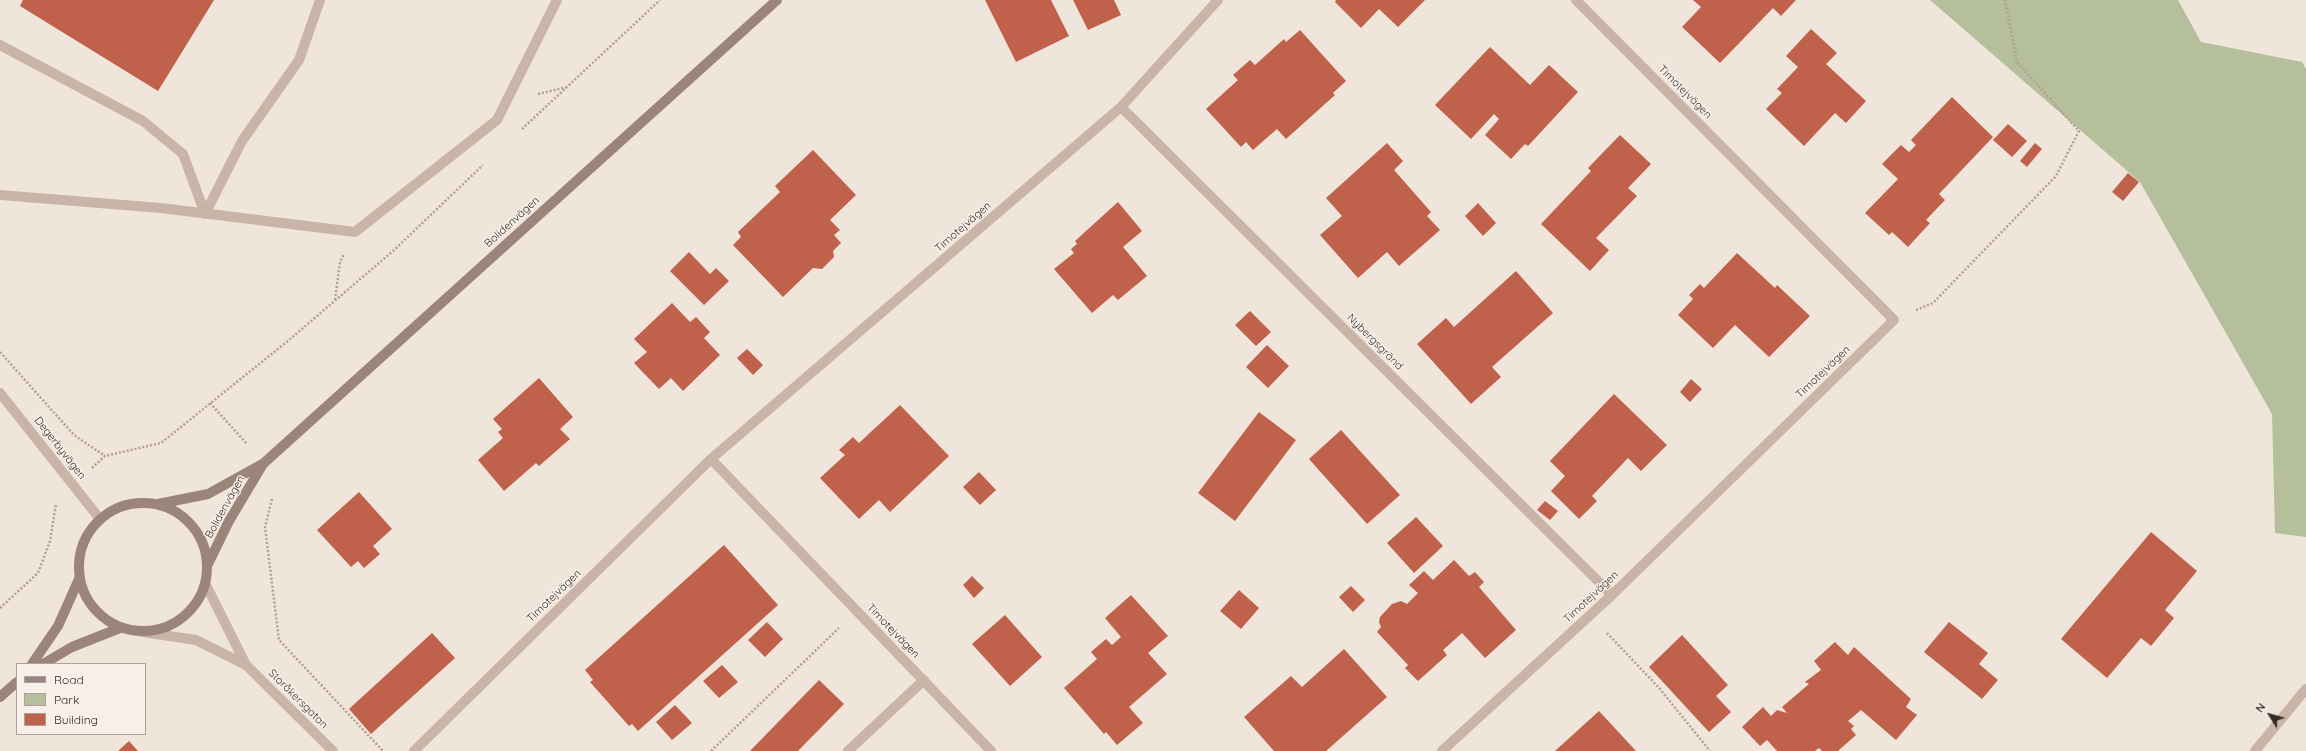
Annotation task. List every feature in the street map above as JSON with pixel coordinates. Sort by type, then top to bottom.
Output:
[{"type":"main road","name":"Bolidenvägen","points":[[158,504],[208,494],[264,463],[777,0]]},
{"type":"main road","name":"Bolidenvägen","points":[[208,564],[229,521],[264,463]]},
{"type":"main road","points":[[138,502],[158,504],[178,512],[193,526],[204,544],[208,564],[206,585],[197,604],[183,619],[164,629],[142,632],[120,628],[101,617],[87,600],[79,579],[79,557],[86,536],[100,519],[117,508],[138,502]]},
{"type":"main road","points":[[33,663],[58,626],[79,579]]},
{"type":"main road","points":[[45,663],[72,647],[120,628]]},
{"type":"main road","points":[[0,697],[16,683]]},
{"type":"street","points":[[205,214],[242,140],[299,60],[320,0]]},
{"type":"street","points":[[0,195],[205,214],[355,232],[497,120],[557,0]]},
{"type":"street","name":"Timotejvägen","points":[[414,751],[711,459],[1121,107],[1218,0]]},
{"type":"street","name":"Timotejvägen","points":[[1442,751],[1612,595],[1894,320],[1576,0]]},
{"type":"street","points":[[0,45],[143,121],[183,154],[205,214]]},
{"type":"street","name":"Nybergsgränd","points":[[1121,107],[1612,595]]},
{"type":"street","name":"Degerbyvägen","points":[[0,393],[100,519]]},
{"type":"street","name":"Timotejvägen","points":[[711,459],[991,751]]},
{"type":"street","name":"Storåkersgatan","points":[[206,585],[246,665]]},
{"type":"street","name":"Storåkersgatan","points":[[142,632],[196,640],[246,665],[333,751]]},
{"type":"street","points":[[848,751],[924,680]]},
{"type":"street","points":[[2255,751],[2306,689]]},
{"type":"path","points":[[517,133],[660,0]]},
{"type":"path","points":[[1894,320],[1933,303],[2056,176],[2079,131],[2017,62],[2005,0]]},
{"type":"path","points":[[0,608],[38,573],[50,541],[57,502],[105,456],[160,443],[393,251],[488,160]]},
{"type":"path","points":[[335,300],[340,262],[355,232]]},
{"type":"path","points":[[0,352],[74,436],[105,456]]},
{"type":"path","points":[[210,403],[264,463],[277,482],[265,527],[279,640],[383,751]]},
{"type":"path","points":[[711,751],[857,611]]},
{"type":"path","points":[[1592,613],[1606,632],[1660,690],[1710,751]]},
{"type":"green space","points":[[1930,0],[2178,0],[2201,42],[2302,62],[2306,69],[2306,537],[2275,533],[2272,414],[2140,182]]},
{"type":"building","points":[[23,0],[214,0],[158,91],[20,6]]},
{"type":"building","points":[[985,0],[1051,0],[1069,36],[1016,62]]},
{"type":"building","points":[[1073,0],[1114,0],[1121,15],[1088,30]]},
{"type":"building","points":[[1336,0],[1425,0],[1398,27],[1379,9],[1361,28],[1335,2]]},
{"type":"building","points":[[1693,0],[1796,0],[1781,16],[1773,8],[1720,63],[1682,27],[1701,7]]},
{"type":"building","points":[[1811,29],[1837,53],[1826,64],[1866,101],[1846,123],[1835,113],[1804,146],[1766,109],[1782,93],[1777,89],[1798,67],[1786,56]]},
{"type":"building","points":[[1300,30],[1346,81],[1333,93],[1335,95],[1286,139],[1277,129],[1253,150],[1246,142],[1241,147],[1206,109],[1238,80],[1233,75],[1250,60],[1255,65],[1284,39],[1286,42]]},
{"type":"building","points":[[1490,47],[1530,85],[1549,65],[1578,92],[1528,146],[1525,144],[1511,159],[1485,135],[1499,119],[1494,114],[1471,139],[1435,105]]},
{"type":"building","points":[[1952,97],[1993,137],[1939,194],[1945,200],[1926,220],[1930,223],[1908,247],[1892,232],[1889,235],[1865,213],[1898,179],[1882,164],[1901,145],[1909,152],[1916,145],[1911,140]]},
{"type":"building","points":[[2008,124],[2027,141],[2012,157],[1993,140]]},
{"type":"building","points":[[1620,135],[1651,164],[1628,188],[1637,196],[1596,238],[1609,250],[1590,271],[1541,224],[1591,171],[1588,168]]},
{"type":"building","points":[[1387,143],[1403,161],[1394,170],[1431,212],[1427,216],[1440,230],[1399,266],[1387,252],[1358,278],[1320,235],[1342,216],[1326,198]]},
{"type":"building","points":[[2035,143],[2042,149],[2027,167],[2020,161]]},
{"type":"building","points":[[813,150],[856,195],[830,220],[840,230],[834,235],[841,243],[833,251],[834,257],[822,269],[813,268],[783,297],[733,245],[741,237],[738,232],[780,192],[775,186]]},
{"type":"building","points":[[2128,173],[2139,182],[2123,201],[2112,192]]},
{"type":"building","points":[[1118,202],[1142,231],[1123,247],[1147,276],[1118,300],[1113,295],[1092,313],[1054,269],[1074,253],[1071,249],[1077,244],[1075,241]]},
{"type":"building","points":[[1478,203],[1496,223],[1483,236],[1465,216]]},
{"type":"building","points":[[689,252],[710,274],[716,268],[729,281],[704,305],[670,271]]},
{"type":"building","points":[[1737,253],[1775,288],[1777,285],[1810,316],[1769,357],[1735,325],[1713,348],[1678,315],[1693,299],[1689,295],[1700,284],[1704,288]]},
{"type":"building","points":[[1516,271],[1553,313],[1492,367],[1501,377],[1471,404],[1417,344],[1446,318],[1454,327]]},
{"type":"building","points":[[672,303],[690,322],[696,317],[710,332],[704,338],[720,355],[683,391],[671,378],[659,389],[634,363],[647,352],[634,339]]},
{"type":"building","points":[[1250,311],[1271,332],[1256,346],[1235,325]]},
{"type":"building","points":[[1267,345],[1289,366],[1268,388],[1246,367]]},
{"type":"building","points":[[747,349],[763,365],[753,375],[737,358]]},
{"type":"building","points":[[539,378],[573,417],[560,429],[570,439],[539,466],[536,463],[504,491],[478,460],[503,438],[498,432],[502,429],[493,419]]},
{"type":"building","points":[[1691,379],[1702,389],[1690,402],[1680,392]]},
{"type":"building","points":[[1614,394],[1667,445],[1641,471],[1628,458],[1592,496],[1597,501],[1579,519],[1551,491],[1565,476],[1550,461]]},
{"type":"building","points":[[900,405],[949,456],[890,512],[879,500],[859,519],[820,478],[845,455],[839,450],[853,437],[859,443]]},
{"type":"building","points":[[1259,412],[1296,440],[1235,521],[1198,493]]},
{"type":"building","points":[[1341,430],[1400,495],[1367,524],[1309,459]]},
{"type":"building","points":[[979,472],[996,490],[980,505],[963,487]]},
{"type":"building","points":[[359,492],[392,529],[373,546],[380,554],[364,568],[358,561],[351,567],[317,530]]},
{"type":"building","points":[[1545,501],[1558,511],[1550,520],[1537,510]]},
{"type":"building","points":[[1416,517],[1443,546],[1414,573],[1387,543]]},
{"type":"building","points":[[2151,532],[2197,571],[2165,610],[2174,618],[2151,646],[2141,638],[2107,678],[2061,639]]},
{"type":"building","points":[[724,545],[778,605],[638,731],[632,724],[629,726],[590,682],[593,680],[585,670]]},
{"type":"building","points":[[1454,560],[1469,576],[1475,572],[1484,582],[1479,587],[1516,630],[1485,658],[1462,633],[1443,650],[1447,655],[1418,681],[1405,668],[1408,665],[1377,632],[1381,627],[1379,622],[1380,617],[1392,604],[1401,601],[1407,604],[1418,593],[1409,585],[1424,571],[1433,580]]},
{"type":"building","points":[[972,576],[984,588],[974,598],[963,585]]},
{"type":"building","points":[[1351,586],[1365,600],[1353,612],[1339,597]]},
{"type":"building","points":[[1239,590],[1259,608],[1241,629],[1220,611]]},
{"type":"building","points":[[1131,595],[1168,636],[1148,653],[1167,674],[1129,707],[1143,723],[1117,745],[1106,732],[1104,734],[1064,688],[1097,659],[1091,652],[1106,639],[1112,645],[1121,637],[1105,618]]},
{"type":"building","points":[[1005,615],[1042,657],[1010,686],[972,644]]},
{"type":"building","points":[[767,622],[783,639],[765,657],[748,640]]},
{"type":"building","points":[[1949,622],[1988,653],[1979,664],[1998,680],[1982,699],[1924,652]]},
{"type":"building","points":[[432,633],[455,658],[371,734],[349,709]]},
{"type":"building","points":[[1682,635],[1728,685],[1716,696],[1731,712],[1709,732],[1649,667]]},
{"type":"building","points":[[1835,642],[1848,655],[1854,647],[1911,699],[1906,707],[1917,715],[1896,740],[1861,710],[1848,721],[1854,726],[1851,729],[1856,735],[1838,751],[1822,751],[1819,748],[1815,751],[1777,751],[1767,740],[1760,746],[1742,727],[1763,707],[1771,716],[1777,710],[1787,713],[1782,707],[1809,684],[1805,682],[1821,670],[1814,661]]},
{"type":"building","points":[[1344,649],[1387,697],[1326,751],[1274,751],[1244,717],[1291,676],[1302,687]]},
{"type":"building","points":[[722,665],[738,682],[719,698],[703,681]]},
{"type":"building","points":[[819,680],[844,704],[798,751],[750,751]]},
{"type":"building","points":[[675,705],[692,723],[672,740],[656,722]]},
{"type":"building","points":[[1599,711],[1636,751],[1555,751]]},
{"type":"building","points":[[129,741],[138,751],[118,751]]}]
